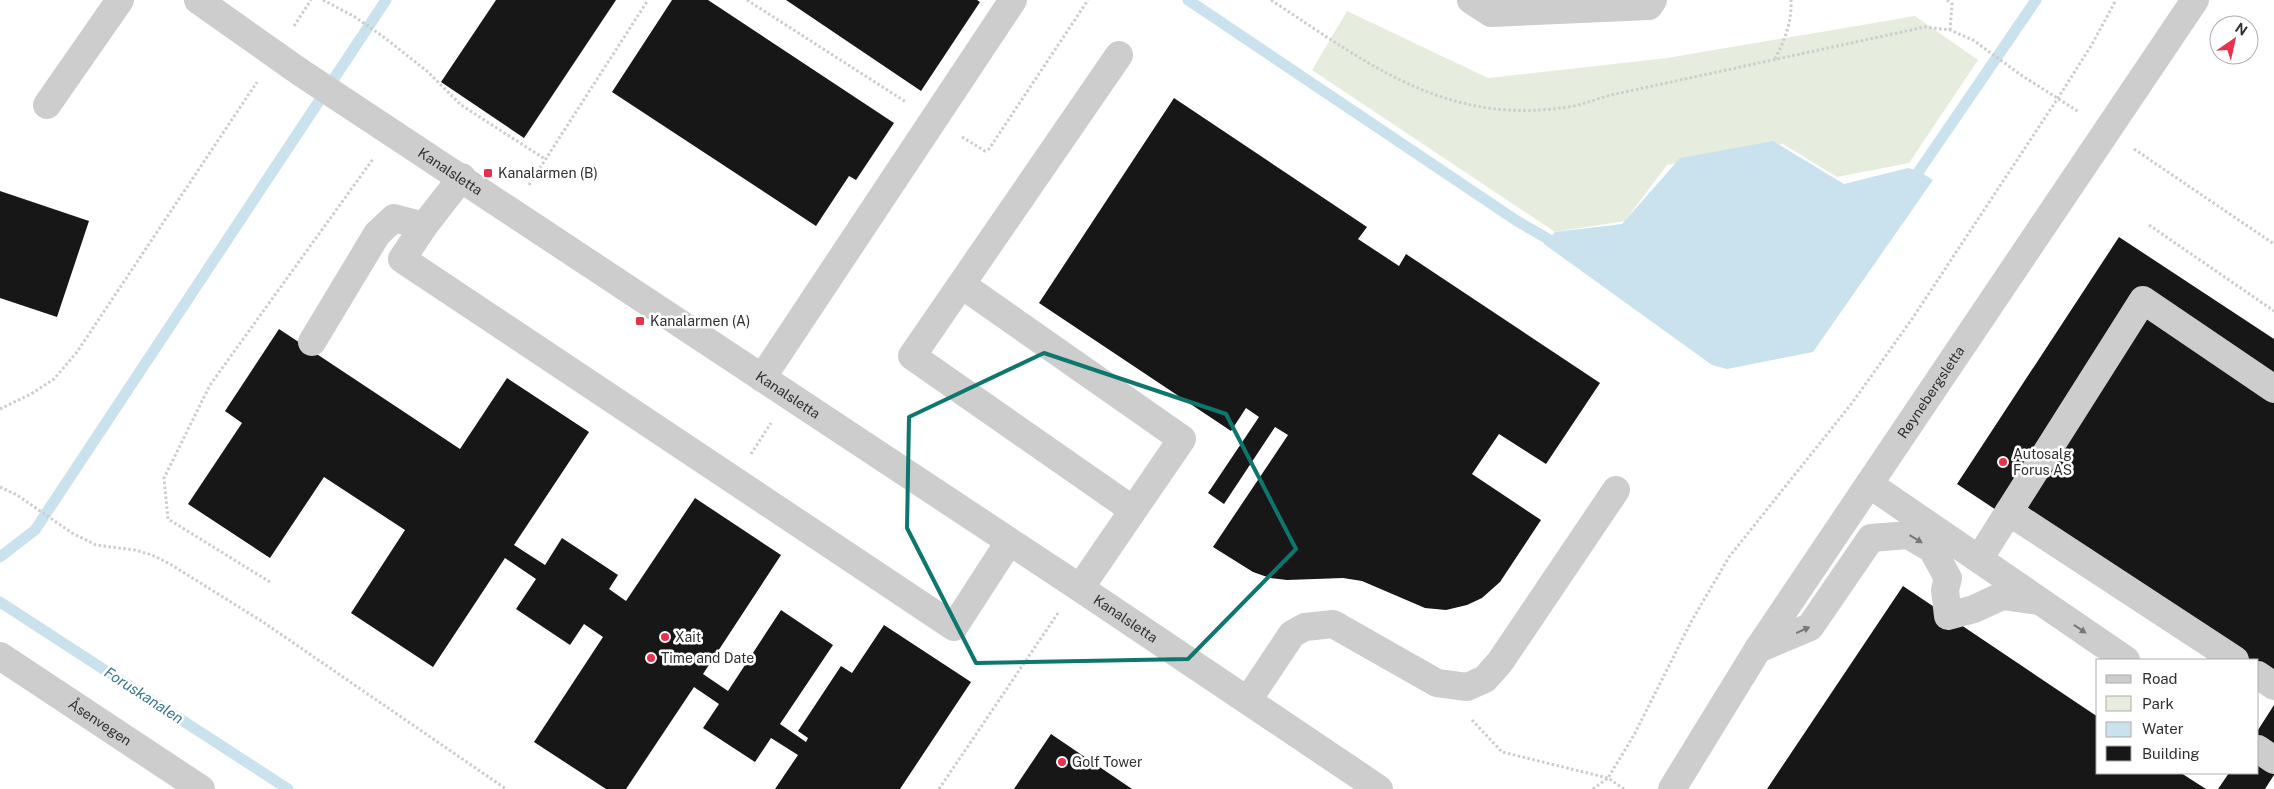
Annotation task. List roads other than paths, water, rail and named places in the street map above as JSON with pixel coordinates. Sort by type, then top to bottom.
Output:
[{"type":"street","points":[[47,106],[120,0]]},
{"type":"street","name":"Kanalsletta","points":[[198,0],[300,72],[462,177],[1379,789]]},
{"type":"street","points":[[762,378],[1013,0]]},
{"type":"street","points":[[1471,0],[1490,13],[1648,6],[1653,0]]},
{"type":"street","name":"Røynebergsletta","points":[[1672,789],[1758,649],[2196,0]]},
{"type":"street","points":[[1119,55],[912,356],[1132,510]]},
{"type":"street","points":[[462,177],[424,226],[402,259],[954,627],[1009,542]]},
{"type":"street","points":[[312,342],[377,234],[394,218],[424,226]]},
{"type":"street","points":[[962,285],[1182,439],[1080,588]]},
{"type":"street","points":[[1979,559],[2143,300],[2274,389]]},
{"type":"street","points":[[1869,484],[2125,659]]},
{"type":"street","points":[[1248,700],[1292,634],[1305,627],[1333,624],[1437,683],[1467,687],[1485,679],[1500,662],[1616,490]]},
{"type":"street","points":[[2009,512],[2233,659]]},
{"type":"street","points":[[1758,649],[1810,627],[1871,538],[1908,534],[1932,549],[1948,578],[1945,590],[1948,616],[1974,609],[2002,596],[2039,601]]},
{"type":"street","name":"Åsenvegen","points":[[0,656],[201,789]]},
{"type":"street","points":[[2259,676],[2274,686]]},
{"type":"street","points":[[2259,750],[2274,760]]},
{"type":"water","points":[[1773,141],[1844,184],[1908,168],[1919,171],[1933,180],[1813,352],[1727,369],[1712,365],[1544,244],[1555,232],[1622,224],[1680,158]]},
{"type":"waterway","points":[[0,557],[35,530],[386,0]]},
{"type":"waterway","points":[[1188,0],[1517,221],[1548,239]]},
{"type":"waterway","points":[[1919,171],[2036,0]]},
{"type":"waterway","name":"Foruskanalen","points":[[0,602],[288,789]]},
{"type":"place","name":"Kanalarmen (B)","points":[[488,173]]},
{"type":"place","name":"Kanalarmen (A)","points":[[640,321]]},
{"type":"place","name":"Autosalg Forus AS","points":[[2003,462]]},
{"type":"place","name":"Xait","points":[[665,637]]},
{"type":"place","name":"Time and Date","points":[[651,658]]},
{"type":"place","name":"Golf Tower","points":[[1062,762]]}]
